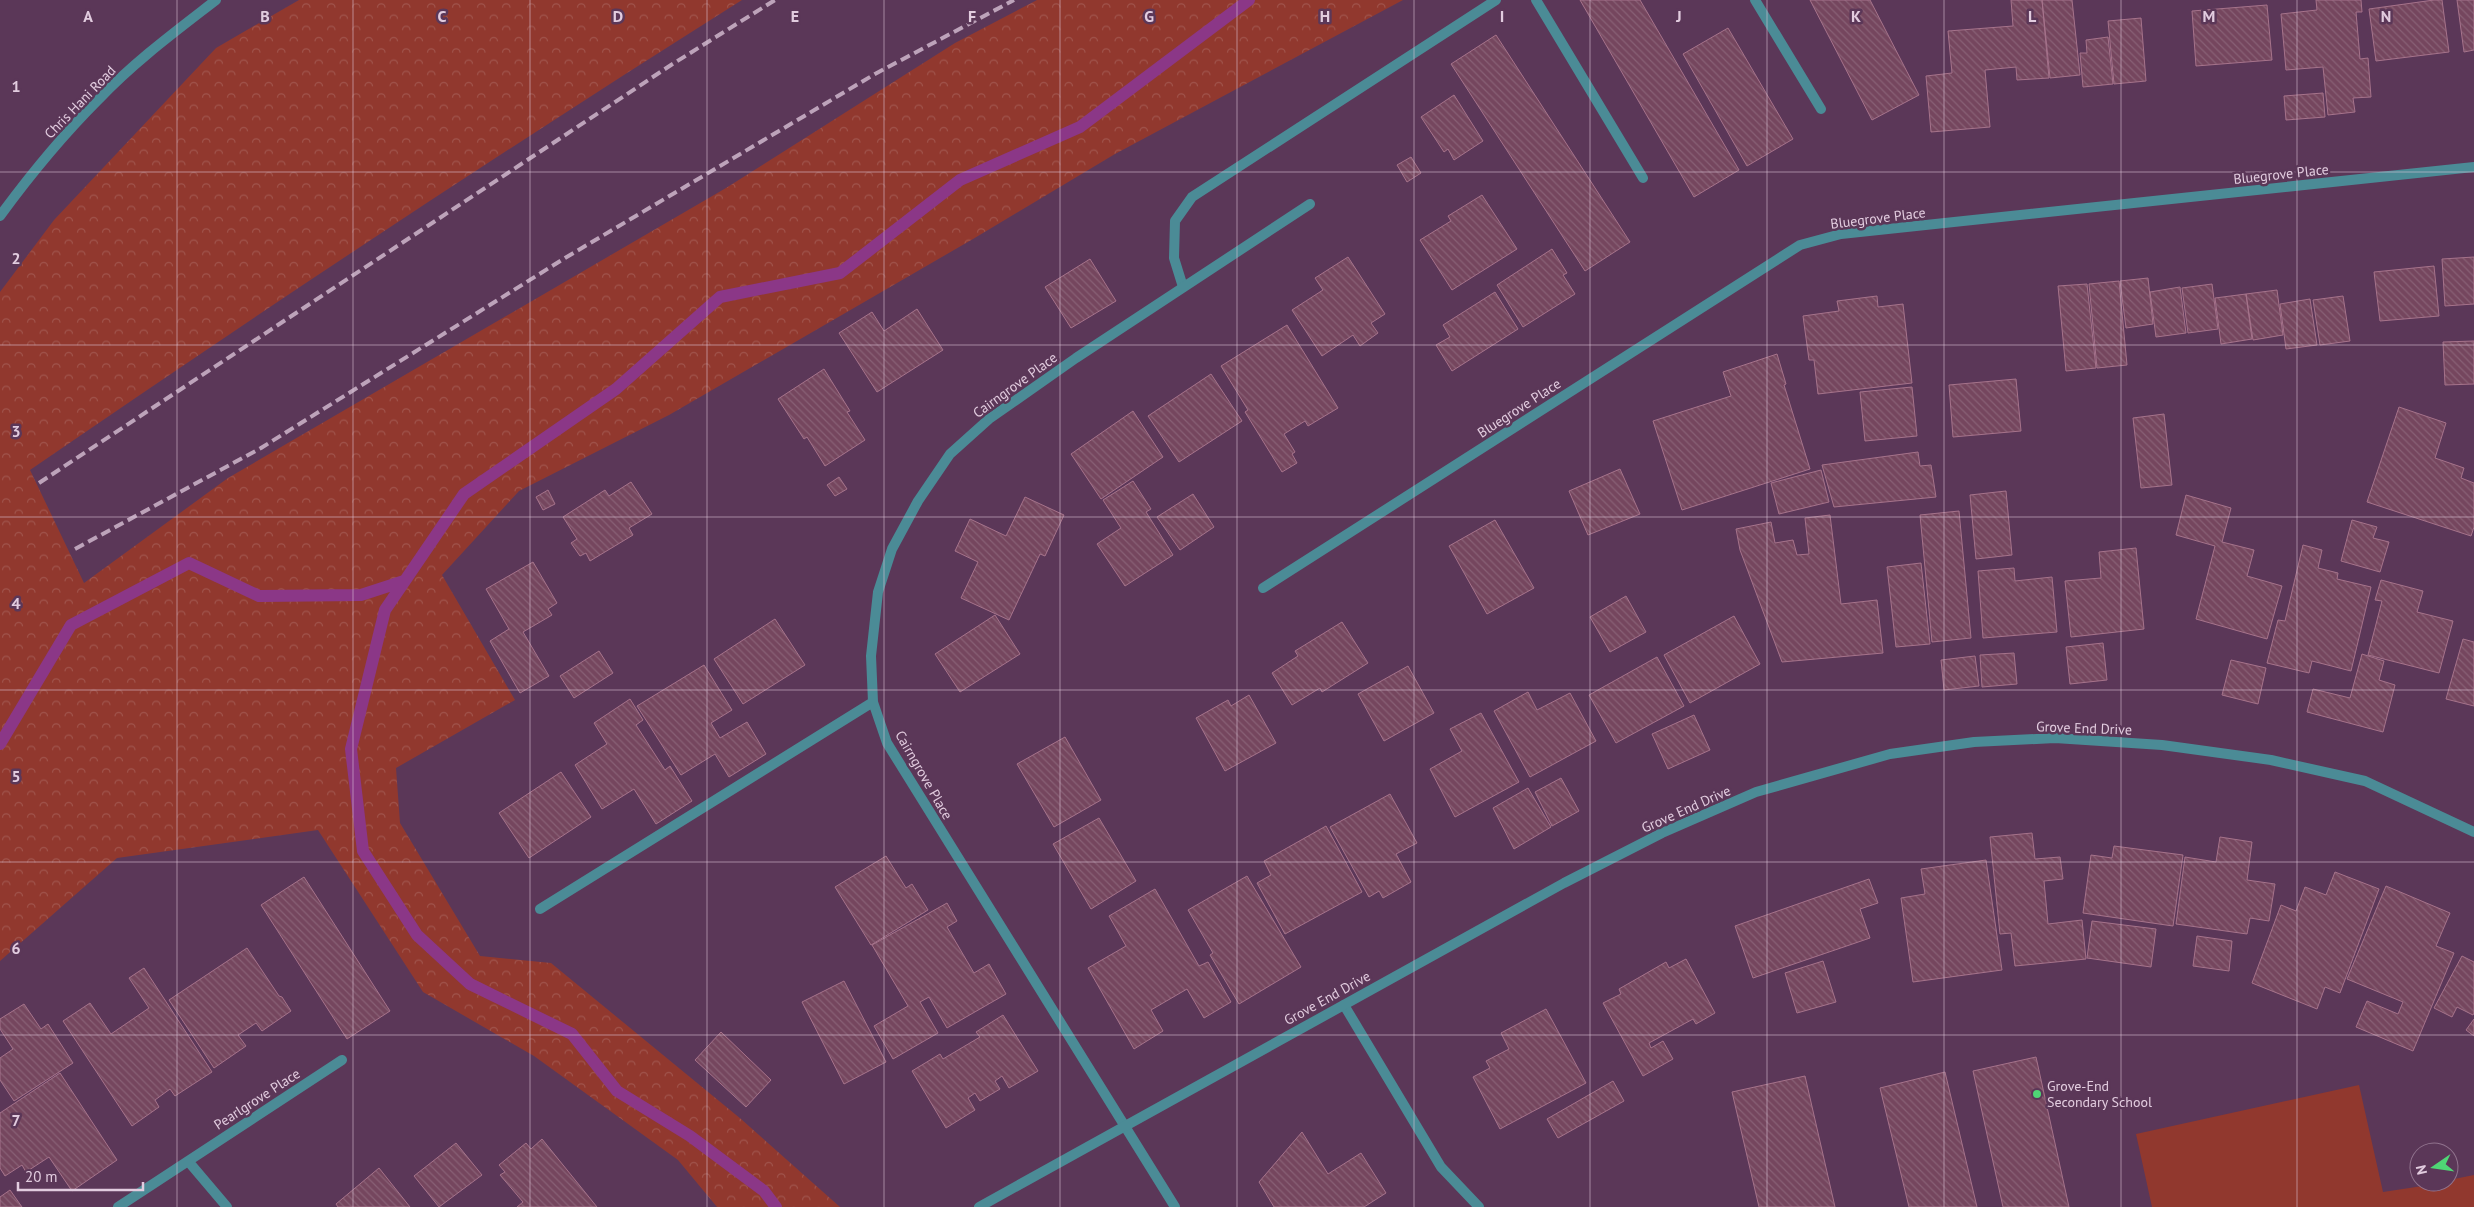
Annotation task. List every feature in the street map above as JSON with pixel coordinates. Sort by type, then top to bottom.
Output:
[{"type":"street","name":"Chris Hani Road","points":[[0,216],[33,172],[100,97],[168,38],[216,0]]},
{"type":"street","points":[[1183,287],[1174,258],[1174,221],[1192,197],[1496,0]]},
{"type":"street","points":[[1536,0],[1643,178]]},
{"type":"street","points":[[1755,0],[1821,108]]},
{"type":"street","name":"Bluegrove Place","points":[[1263,588],[1800,245],[1841,234],[2474,167]]},
{"type":"street","name":"Cairngrove Place","points":[[1175,1207],[887,743],[873,702],[870,656],[878,592],[892,549],[918,501],[950,454],[989,419],[1076,358],[1310,204]]},
{"type":"street","points":[[540,909],[873,702]]},
{"type":"street","name":"Grove End Drive","points":[[979,1207],[1564,883],[1662,834],[1756,792],[1890,754],[1974,742],[2055,738],[2169,746],[2271,760],[2365,781],[2474,832]]},
{"type":"street","points":[[1344,1005],[1441,1167],[1479,1207]]},
{"type":"street","name":"Pearlgrove Place","points":[[118,1207],[342,1060]]},
{"type":"street","points":[[188,1161],[228,1207]]},
{"type":"green space","points":[[299,0],[742,0],[383,232],[30,470],[84,583],[228,478],[726,188],[955,43],[1037,0],[1403,0],[1115,154],[973,239],[669,415],[519,491],[442,575],[515,700],[396,768],[400,823],[480,956],[551,963],[741,1119],[840,1207],[717,1207],[678,1160],[534,1056],[423,992],[318,830],[117,858],[0,961],[0,292],[54,220],[216,48]]},
{"type":"green space","points":[[2359,1085],[2383,1192],[2409,1188],[2409,1192],[2459,1192],[2459,1178],[2474,1175],[2474,1207],[2152,1207],[2136,1134]]},
{"type":"building","points":[[1580,0],[1640,0],[1739,170],[1694,197]]},
{"type":"building","points":[[1810,0],[1870,0],[1919,95],[1872,120]]},
{"type":"building","points":[[2011,0],[2042,0],[2049,78],[2017,80],[2016,67],[1985,70],[1990,127],[1931,132],[1926,76],[1952,73],[1948,31],[2013,26]]},
{"type":"building","points":[[2042,0],[2072,0],[2080,75],[2050,78]]},
{"type":"building","points":[[2316,0],[2361,0],[2362,12],[2356,12],[2360,59],[2368,58],[2371,97],[2353,98],[2355,112],[2328,115],[2323,67],[2286,70],[2281,14],[2317,10]]},
{"type":"building","points":[[2442,0],[2449,52],[2376,61],[2369,9]]},
{"type":"building","points":[[2457,0],[2474,0],[2474,50],[2464,52]]},
{"type":"building","points":[[2267,5],[2272,60],[2196,66],[2192,11]]},
{"type":"building","points":[[2141,18],[2146,81],[2114,84],[2108,21]]},
{"type":"building","points":[[1728,28],[1793,139],[1747,166],[1683,54]]},
{"type":"building","points":[[1496,35],[1630,242],[1585,271],[1451,64]]},
{"type":"building","points":[[2108,37],[2113,84],[2083,87],[2080,53],[2087,53],[2086,40]]},
{"type":"building","points":[[2323,93],[2325,117],[2286,120],[2284,96]]},
{"type":"building","points":[[1454,95],[1483,141],[1454,160],[1448,149],[1444,152],[1421,117]]},
{"type":"building","points":[[1411,157],[1421,173],[1407,182],[1397,165]]},
{"type":"building","points":[[1482,195],[1517,249],[1452,290],[1420,240],[1451,221],[1448,216]]},
{"type":"building","points":[[1552,249],[1567,273],[1563,275],[1575,294],[1523,327],[1497,285]]},
{"type":"building","points":[[1348,257],[1385,314],[1371,323],[1378,333],[1360,346],[1353,335],[1322,356],[1292,310],[1323,290],[1315,278]]},
{"type":"building","points":[[2474,257],[2474,304],[2445,306],[2442,259]]},
{"type":"building","points":[[1090,259],[1116,301],[1071,328],[1045,287]]},
{"type":"building","points":[[2434,266],[2439,316],[2380,321],[2374,272]]},
{"type":"building","points":[[2148,278],[2153,324],[2126,328],[2120,281]]},
{"type":"building","points":[[2119,281],[2127,365],[2097,368],[2089,284]]},
{"type":"building","points":[[2087,284],[2096,368],[2066,371],[2058,286]]},
{"type":"building","points":[[2212,284],[2218,329],[2188,333],[2182,288]]},
{"type":"building","points":[[2180,287],[2186,333],[2156,337],[2150,292]]},
{"type":"building","points":[[2277,290],[2283,335],[2253,340],[2246,294]]},
{"type":"building","points":[[1495,292],[1518,329],[1452,371],[1436,345],[1450,337],[1443,325]]},
{"type":"building","points":[[2246,294],[2252,339],[2221,344],[2215,298]]},
{"type":"building","points":[[1877,296],[1878,307],[1903,304],[1912,383],[1818,394],[1814,360],[1809,360],[1803,316],[1839,311],[1837,301]]},
{"type":"building","points":[[2343,296],[2350,341],[2320,345],[2313,300]]},
{"type":"building","points":[[2310,299],[2317,345],[2286,349],[2280,304]]},
{"type":"building","points":[[917,309],[943,350],[877,392],[839,333],[872,312],[884,331]]},
{"type":"building","points":[[1287,325],[1338,408],[1308,426],[1305,421],[1284,434],[1295,452],[1292,454],[1297,463],[1282,472],[1245,412],[1248,410],[1221,366]]},
{"type":"building","points":[[2474,341],[2474,384],[2445,385],[2443,342]]},
{"type":"building","points":[[1777,354],[1786,384],[1784,385],[1810,469],[1682,510],[1653,421],[1731,396],[1723,372]]},
{"type":"building","points":[[824,369],[850,411],[847,412],[865,440],[825,466],[807,437],[804,439],[778,399]]},
{"type":"building","points":[[1211,374],[1242,421],[1179,462],[1148,416]]},
{"type":"building","points":[[2016,379],[2021,431],[1953,437],[1949,385]]},
{"type":"building","points":[[1912,387],[1917,436],[1865,441],[1860,392]]},
{"type":"building","points":[[2399,407],[2446,423],[2435,458],[2464,468],[2461,478],[2474,483],[2474,527],[2471,536],[2367,502]]},
{"type":"building","points":[[1133,411],[1163,457],[1101,499],[1071,454]]},
{"type":"building","points":[[2164,414],[2172,485],[2141,488],[2133,418]]},
{"type":"building","points":[[1918,452],[1920,466],[1931,465],[1936,497],[1834,507],[1822,465]]},
{"type":"building","points":[[1620,469],[1640,514],[1588,535],[1569,491]]},
{"type":"building","points":[[1821,470],[1829,502],[1779,514],[1771,483]]},
{"type":"building","points":[[839,477],[847,489],[835,496],[827,485]]},
{"type":"building","points":[[1133,481],[1151,509],[1146,512],[1173,555],[1125,586],[1097,544],[1121,528],[1103,500]]},
{"type":"building","points":[[631,482],[652,514],[629,528],[633,535],[590,561],[586,553],[580,556],[571,543],[577,539],[563,517],[605,490],[609,496]]},
{"type":"building","points":[[548,490],[555,504],[543,510],[536,497]]},
{"type":"building","points":[[2006,491],[2012,555],[1976,559],[1970,495]]},
{"type":"building","points":[[1193,494],[1214,527],[1180,550],[1157,517]]},
{"type":"building","points":[[2186,495],[2231,508],[2222,542],[2254,550],[2247,576],[2282,586],[2267,639],[2196,619],[2215,546],[2176,535]]},
{"type":"building","points":[[1025,497],[1064,515],[1045,556],[1040,554],[1009,620],[961,598],[978,562],[955,551],[970,519],[1006,536]]},
{"type":"building","points":[[1959,511],[1971,638],[1932,642],[1920,515]]},
{"type":"building","points":[[1830,515],[1841,604],[1877,600],[1883,653],[1782,662],[1740,550],[1736,529],[1771,522],[1775,543],[1793,540],[1797,555],[1809,554],[1805,518]]},
{"type":"building","points":[[1495,520],[1534,588],[1487,614],[1449,546]]},
{"type":"building","points":[[2352,520],[2377,527],[2373,538],[2389,542],[2380,572],[2341,561]]},
{"type":"building","points":[[2303,545],[2322,550],[2318,568],[2338,573],[2337,579],[2371,587],[2351,671],[2312,661],[2309,673],[2267,663],[2278,620],[2285,621]]},
{"type":"building","points":[[2136,548],[2144,629],[2071,637],[2065,581],[2101,578],[2099,552]]},
{"type":"building","points":[[533,562],[557,603],[548,609],[552,615],[523,632],[549,676],[520,693],[490,641],[509,629],[486,589]]},
{"type":"building","points":[[1921,563],[1930,644],[1896,647],[1887,567]]},
{"type":"building","points":[[2014,568],[2015,581],[2052,577],[2057,632],[1983,638],[1978,571]]},
{"type":"building","points":[[2381,580],[2423,591],[2417,612],[2453,621],[2439,673],[2368,655],[2382,601],[2375,600]]},
{"type":"building","points":[[1626,596],[1646,632],[1610,652],[1590,617]]},
{"type":"building","points":[[995,615],[1020,654],[960,692],[935,654]]},
{"type":"building","points":[[1734,616],[1760,664],[1690,703],[1664,655]]},
{"type":"building","points":[[775,619],[805,665],[743,704],[714,659]]},
{"type":"building","points":[[1342,622],[1368,663],[1322,692],[1320,688],[1292,705],[1272,673],[1298,656],[1295,651]]},
{"type":"building","points":[[2463,639],[2474,642],[2474,706],[2446,699]]},
{"type":"building","points":[[2103,643],[2107,680],[2070,684],[2066,647]]},
{"type":"building","points":[[599,651],[613,673],[574,698],[560,676]]},
{"type":"building","points":[[2014,653],[2017,684],[1982,687],[1980,655]]},
{"type":"building","points":[[2362,654],[2384,661],[2379,680],[2395,685],[2383,732],[2307,712],[2313,689],[2350,698]]},
{"type":"building","points":[[1975,656],[1979,686],[1944,690],[1941,660]]},
{"type":"building","points":[[1657,657],[1684,706],[1616,743],[1589,695]]},
{"type":"building","points":[[2231,660],[2266,668],[2258,704],[2222,695]]},
{"type":"building","points":[[704,665],[732,710],[711,723],[720,738],[747,722],[766,754],[729,777],[715,754],[681,775],[637,706]]},
{"type":"building","points":[[1408,666],[1434,713],[1384,741],[1358,694]]},
{"type":"building","points":[[1528,692],[1537,710],[1570,693],[1596,741],[1530,777],[1494,711]]},
{"type":"building","points":[[1249,695],[1276,743],[1225,771],[1196,718],[1228,700],[1231,706]]},
{"type":"building","points":[[630,699],[643,720],[636,725],[665,770],[670,766],[692,801],[656,824],[634,789],[602,809],[575,765],[607,744],[594,723]]},
{"type":"building","points":[[1481,713],[1519,782],[1455,817],[1430,769],[1462,751],[1450,729]]},
{"type":"building","points":[[1694,715],[1710,750],[1668,769],[1652,734]]},
{"type":"building","points":[[1065,737],[1101,800],[1054,827],[1017,764]]},
{"type":"building","points":[[561,772],[591,817],[529,858],[499,813]]},
{"type":"building","points":[[1561,778],[1579,811],[1552,826],[1535,792]]},
{"type":"building","points":[[1528,788],[1551,827],[1514,849],[1493,808]]},
{"type":"building","points":[[1390,794],[1417,843],[1396,854],[1411,882],[1383,898],[1379,891],[1369,897],[1330,827]]},
{"type":"building","points":[[1099,818],[1136,881],[1091,909],[1053,844]]},
{"type":"building","points":[[1326,826],[1362,892],[1285,934],[1257,883],[1271,875],[1264,861]]},
{"type":"building","points":[[2032,833],[2035,859],[2060,857],[2063,879],[2044,881],[2048,924],[2082,920],[2086,959],[2015,966],[2011,933],[2000,934],[1990,837]]},
{"type":"building","points":[[2220,837],[2252,842],[2247,880],[2275,884],[2269,921],[2250,918],[2247,934],[2176,924],[2185,857],[2216,862]]},
{"type":"building","points":[[2114,846],[2183,855],[2173,926],[2083,913],[2091,855],[2112,858]]},
{"type":"building","points":[[886,856],[906,888],[912,884],[928,910],[871,945],[835,887]]},
{"type":"building","points":[[1986,860],[2002,970],[1913,982],[1901,898],[1925,894],[1921,869]]},
{"type":"building","points":[[2335,872],[2379,889],[2340,993],[2325,987],[2317,1009],[2252,983],[2281,905],[2296,911],[2305,887],[2326,895]]},
{"type":"building","points":[[1247,876],[1301,967],[1239,1004],[1210,955],[1213,953],[1188,910]]},
{"type":"building","points":[[304,877],[390,1011],[347,1039],[261,905]]},
{"type":"building","points":[[1869,879],[1878,903],[1860,909],[1870,938],[1753,978],[1735,926]]},
{"type":"building","points":[[2386,886],[2450,913],[2436,946],[2454,953],[2413,1051],[2356,1027],[2367,1001],[2398,1014],[2403,1002],[2347,979]]},
{"type":"building","points":[[1155,889],[1199,966],[1208,962],[1231,1002],[1204,1018],[1187,989],[1151,1010],[1163,1031],[1134,1049],[1088,968],[1126,946],[1109,916]]},
{"type":"building","points":[[947,903],[957,921],[947,927],[974,973],[989,964],[1006,994],[947,1028],[929,997],[920,1002],[938,1033],[893,1059],[874,1026],[908,1006],[872,945]]},
{"type":"building","points":[[2092,921],[2156,929],[2151,967],[2087,958]]},
{"type":"building","points":[[2197,936],[2232,941],[2229,971],[2193,966]]},
{"type":"building","points":[[247,948],[291,1011],[262,1031],[256,1023],[238,1035],[246,1046],[214,1068],[169,1000]]},
{"type":"building","points":[[2462,956],[2474,962],[2474,1013],[2473,1015],[2457,1007],[2452,1017],[2434,1008]]},
{"type":"building","points":[[1686,959],[1715,1013],[1696,1024],[1693,1019],[1649,1043],[1651,1048],[1663,1041],[1673,1059],[1643,1076],[1603,1003],[1621,994],[1619,989],[1666,962],[1669,968]]},
{"type":"building","points":[[1823,961],[1836,1002],[1797,1013],[1785,973]]},
{"type":"building","points":[[144,968],[212,1072],[175,1096],[170,1089],[155,1100],[159,1107],[132,1126],[63,1021],[90,1003],[111,1034],[149,1008],[129,978]]},
{"type":"building","points":[[844,981],[886,1062],[844,1084],[802,1002]]},
{"type":"building","points":[[24,1004],[41,1029],[48,1024],[73,1063],[14,1101],[0,1080],[0,1058],[13,1049],[0,1029],[0,1019]]},
{"type":"building","points":[[1546,1009],[1586,1083],[1500,1129],[1473,1077],[1490,1068],[1486,1061],[1509,1049],[1501,1033]]},
{"type":"building","points":[[1003,1015],[1038,1071],[1009,1088],[1002,1076],[995,1081],[1000,1089],[980,1101],[975,1093],[968,1098],[975,1110],[946,1128],[912,1071],[940,1054],[943,1059],[980,1037],[976,1032]]},
{"type":"building","points":[[2474,1019],[2474,1036],[2466,1030]]},
{"type":"building","points":[[721,1032],[771,1080],[746,1107],[695,1060]]},
{"type":"building","points":[[2036,1057],[2069,1207],[2003,1207],[1973,1071]]},
{"type":"building","points":[[1945,1072],[1977,1207],[1909,1207],[1880,1088]]},
{"type":"building","points":[[60,1073],[117,1160],[72,1191],[49,1157],[26,1172],[22,1165],[5,1176],[0,1168],[0,1113]]},
{"type":"building","points":[[1805,1076],[1835,1207],[1759,1207],[1732,1092]]},
{"type":"building","points":[[1613,1081],[1624,1101],[1558,1138],[1547,1119]]},
{"type":"building","points":[[1302,1132],[1328,1174],[1361,1153],[1386,1193],[1364,1207],[1274,1207],[1259,1182]]},
{"type":"building","points":[[542,1139],[597,1207],[517,1207],[523,1202],[500,1175],[505,1172],[499,1165],[526,1143],[531,1149]]},
{"type":"building","points":[[456,1143],[482,1175],[439,1207],[414,1176]]},
{"type":"building","points":[[379,1168],[410,1207],[338,1207],[336,1204]]},
{"type":"building","points":[[10,1190],[22,1207],[0,1207],[0,1197]]},
{"type":"waterway","points":[[776,1207],[764,1191],[690,1136],[617,1091],[572,1034],[470,984],[417,935],[363,851],[351,749],[385,610],[464,494],[616,389],[720,297],[840,273],[960,180],[1080,127],[1249,0]]},
{"type":"waterway","points":[[0,744],[71,625],[189,563],[259,596],[361,595],[404,581]]},
{"type":"railway","points":[[39,483],[671,65],[775,0]]},
{"type":"railway","points":[[75,549],[261,448],[565,258],[875,74],[1014,0]]},
{"type":"place","name":"Grove-End Secondary School","points":[[2037,1094]]}]
